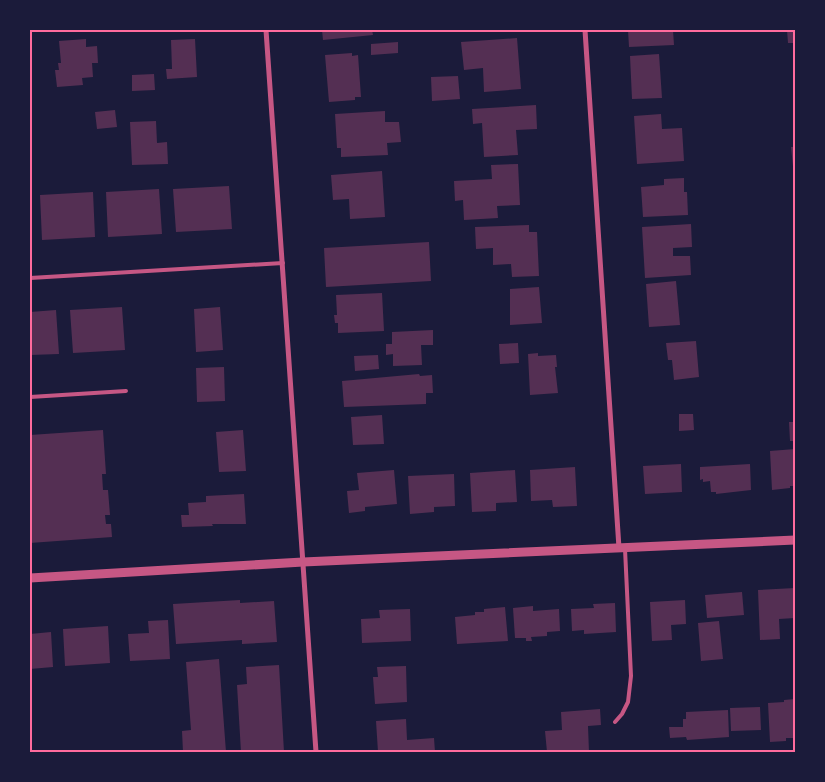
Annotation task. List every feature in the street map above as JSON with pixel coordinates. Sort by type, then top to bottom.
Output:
[{"type":"street","points":[[266,30],[316,752]]},
{"type":"street","points":[[586,30],[622,549]]},
{"type":"street","points":[[30,578],[303,562],[795,540]]},
{"type":"lane","points":[[30,278],[282,263]]},
{"type":"lane","points":[[30,396],[126,391]]},
{"type":"lane","points":[[615,722],[622,714],[628,702],[631,676],[622,549]]},
{"type":"building","points":[[322,30],[372,30],[373,35],[323,40]]},
{"type":"building","points":[[628,30],[673,30],[674,45],[629,47]]},
{"type":"building","points":[[787,30],[795,30],[795,43],[788,43]]},
{"type":"building","points":[[517,38],[521,89],[484,92],[483,68],[464,70],[461,42]]},
{"type":"building","points":[[86,39],[86,47],[97,46],[98,63],[92,63],[93,77],[82,78],[83,85],[57,87],[55,70],[59,70],[58,63],[61,63],[59,41]]},
{"type":"building","points":[[195,39],[197,77],[167,79],[166,69],[172,69],[171,40]]},
{"type":"building","points":[[398,42],[398,53],[371,55],[371,44]]},
{"type":"building","points":[[352,53],[352,56],[358,55],[361,97],[355,97],[355,100],[329,102],[325,55]]},
{"type":"building","points":[[659,54],[662,98],[632,99],[630,56]]},
{"type":"building","points":[[154,74],[155,90],[132,91],[132,75]]},
{"type":"building","points":[[458,76],[460,99],[432,101],[431,77]]},
{"type":"building","points":[[536,105],[537,129],[516,130],[518,155],[484,157],[482,123],[473,124],[472,109]]},
{"type":"building","points":[[115,110],[117,127],[97,129],[95,112]]},
{"type":"building","points":[[385,111],[385,122],[399,122],[401,142],[387,143],[388,155],[341,157],[341,148],[337,148],[335,114]]},
{"type":"building","points":[[661,114],[662,129],[682,128],[684,161],[637,164],[634,116]]},
{"type":"building","points":[[156,121],[157,143],[167,142],[168,164],[132,165],[130,122]]},
{"type":"building","points":[[791,147],[795,147],[795,176],[794,176]]},
{"type":"building","points":[[518,164],[520,205],[497,206],[498,218],[464,220],[463,200],[455,201],[454,181],[492,179],[491,165]]},
{"type":"building","points":[[382,171],[385,217],[350,219],[349,199],[333,200],[331,175]]},
{"type":"building","points":[[684,178],[684,192],[687,192],[688,215],[643,217],[641,187],[664,185],[664,179]]},
{"type":"building","points":[[229,186],[232,229],[176,232],[173,189]]},
{"type":"building","points":[[159,189],[162,234],[108,237],[106,192]]},
{"type":"building","points":[[93,192],[95,237],[42,240],[40,195]]},
{"type":"building","points":[[691,224],[692,247],[673,248],[673,256],[690,256],[691,275],[645,278],[642,227]]},
{"type":"building","points":[[529,225],[529,232],[537,232],[539,276],[512,277],[511,264],[493,265],[493,248],[476,249],[475,227]]},
{"type":"building","points":[[429,242],[431,281],[326,287],[324,248]]},
{"type":"building","points":[[676,281],[680,325],[649,327],[646,284]]},
{"type":"building","points":[[539,287],[542,323],[510,325],[510,289]]},
{"type":"building","points":[[382,293],[384,331],[338,333],[338,323],[335,323],[334,315],[337,315],[336,295]]},
{"type":"building","points":[[122,307],[125,350],[73,353],[70,310]]},
{"type":"building","points":[[220,307],[223,350],[196,352],[194,309]]},
{"type":"building","points":[[56,310],[59,354],[30,355],[30,312]]},
{"type":"building","points":[[433,330],[433,345],[421,345],[422,365],[393,366],[393,354],[386,355],[386,344],[392,344],[392,332]]},
{"type":"building","points":[[696,341],[699,377],[674,380],[672,360],[668,360],[666,343]]},
{"type":"building","points":[[518,343],[519,363],[500,364],[499,344]]},
{"type":"building","points":[[538,353],[538,356],[556,355],[557,367],[555,367],[558,393],[530,395],[528,354]]},
{"type":"building","points":[[378,355],[379,369],[355,371],[354,356]]},
{"type":"building","points":[[224,367],[225,401],[197,402],[196,368]]},
{"type":"building","points":[[419,374],[420,376],[432,375],[433,393],[426,393],[426,404],[344,407],[342,381]]},
{"type":"building","points":[[679,414],[693,414],[694,430],[679,431]]},
{"type":"building","points":[[382,415],[384,444],[353,445],[351,417]]},
{"type":"building","points":[[789,422],[795,422],[795,441],[790,441]]},
{"type":"building","points":[[103,430],[106,474],[102,474],[103,490],[108,490],[110,515],[105,515],[106,524],[111,524],[112,537],[30,543],[30,435]]},
{"type":"building","points":[[243,430],[246,471],[219,472],[216,432]]},
{"type":"building","points":[[795,449],[795,486],[772,490],[770,451]]},
{"type":"building","points":[[681,464],[682,492],[645,494],[643,466]]},
{"type":"building","points":[[750,464],[751,490],[716,494],[716,492],[711,492],[710,481],[703,482],[703,479],[700,480],[700,467]]},
{"type":"building","points":[[575,467],[577,506],[553,507],[552,500],[531,501],[530,470]]},
{"type":"building","points":[[394,470],[397,504],[365,507],[365,511],[349,513],[347,491],[359,490],[357,473]]},
{"type":"building","points":[[515,470],[517,502],[496,503],[496,511],[472,512],[470,473]]},
{"type":"building","points":[[454,474],[455,506],[434,507],[434,512],[410,514],[408,476]]},
{"type":"building","points":[[244,494],[246,524],[212,524],[213,526],[182,527],[181,515],[189,515],[188,503],[206,502],[206,496]]},
{"type":"building","points":[[795,588],[795,618],[779,619],[780,639],[760,640],[758,590]]},
{"type":"building","points":[[742,592],[744,615],[707,618],[705,595]]},
{"type":"building","points":[[240,600],[240,603],[274,601],[277,642],[242,644],[242,640],[176,644],[173,604]]},
{"type":"building","points":[[685,600],[686,624],[671,625],[672,640],[652,641],[650,602]]},
{"type":"building","points":[[615,603],[616,632],[584,634],[584,630],[572,631],[571,609],[594,608],[593,604]]},
{"type":"building","points":[[533,606],[533,611],[559,609],[560,631],[547,632],[547,636],[531,637],[532,641],[526,641],[526,638],[515,638],[513,608]]},
{"type":"building","points":[[505,607],[508,641],[457,644],[455,617],[475,615],[475,612],[484,612],[484,609]]},
{"type":"building","points":[[410,609],[411,641],[362,643],[361,619],[380,618],[379,610]]},
{"type":"building","points":[[168,620],[170,659],[130,661],[128,634],[149,633],[148,621]]},
{"type":"building","points":[[719,621],[723,659],[701,661],[698,623]]},
{"type":"building","points":[[108,626],[110,663],[65,666],[63,629]]},
{"type":"building","points":[[51,632],[53,667],[30,669],[30,634]]},
{"type":"building","points":[[219,659],[226,752],[183,752],[182,731],[191,730],[186,662]]},
{"type":"building","points":[[279,665],[284,752],[241,752],[237,685],[247,684],[246,667]]},
{"type":"building","points":[[406,666],[407,702],[375,704],[373,677],[378,677],[377,667]]},
{"type":"building","points":[[795,699],[795,738],[786,738],[786,741],[770,742],[768,703]]},
{"type":"building","points":[[760,707],[761,730],[731,731],[730,708]]},
{"type":"building","points":[[600,709],[601,725],[588,726],[589,752],[547,752],[545,731],[562,730],[561,712]]},
{"type":"building","points":[[728,710],[729,737],[687,740],[686,737],[670,738],[669,727],[683,727],[683,719],[686,719],[686,712]]},
{"type":"building","points":[[406,719],[407,740],[434,738],[435,752],[378,752],[376,721]]}]
